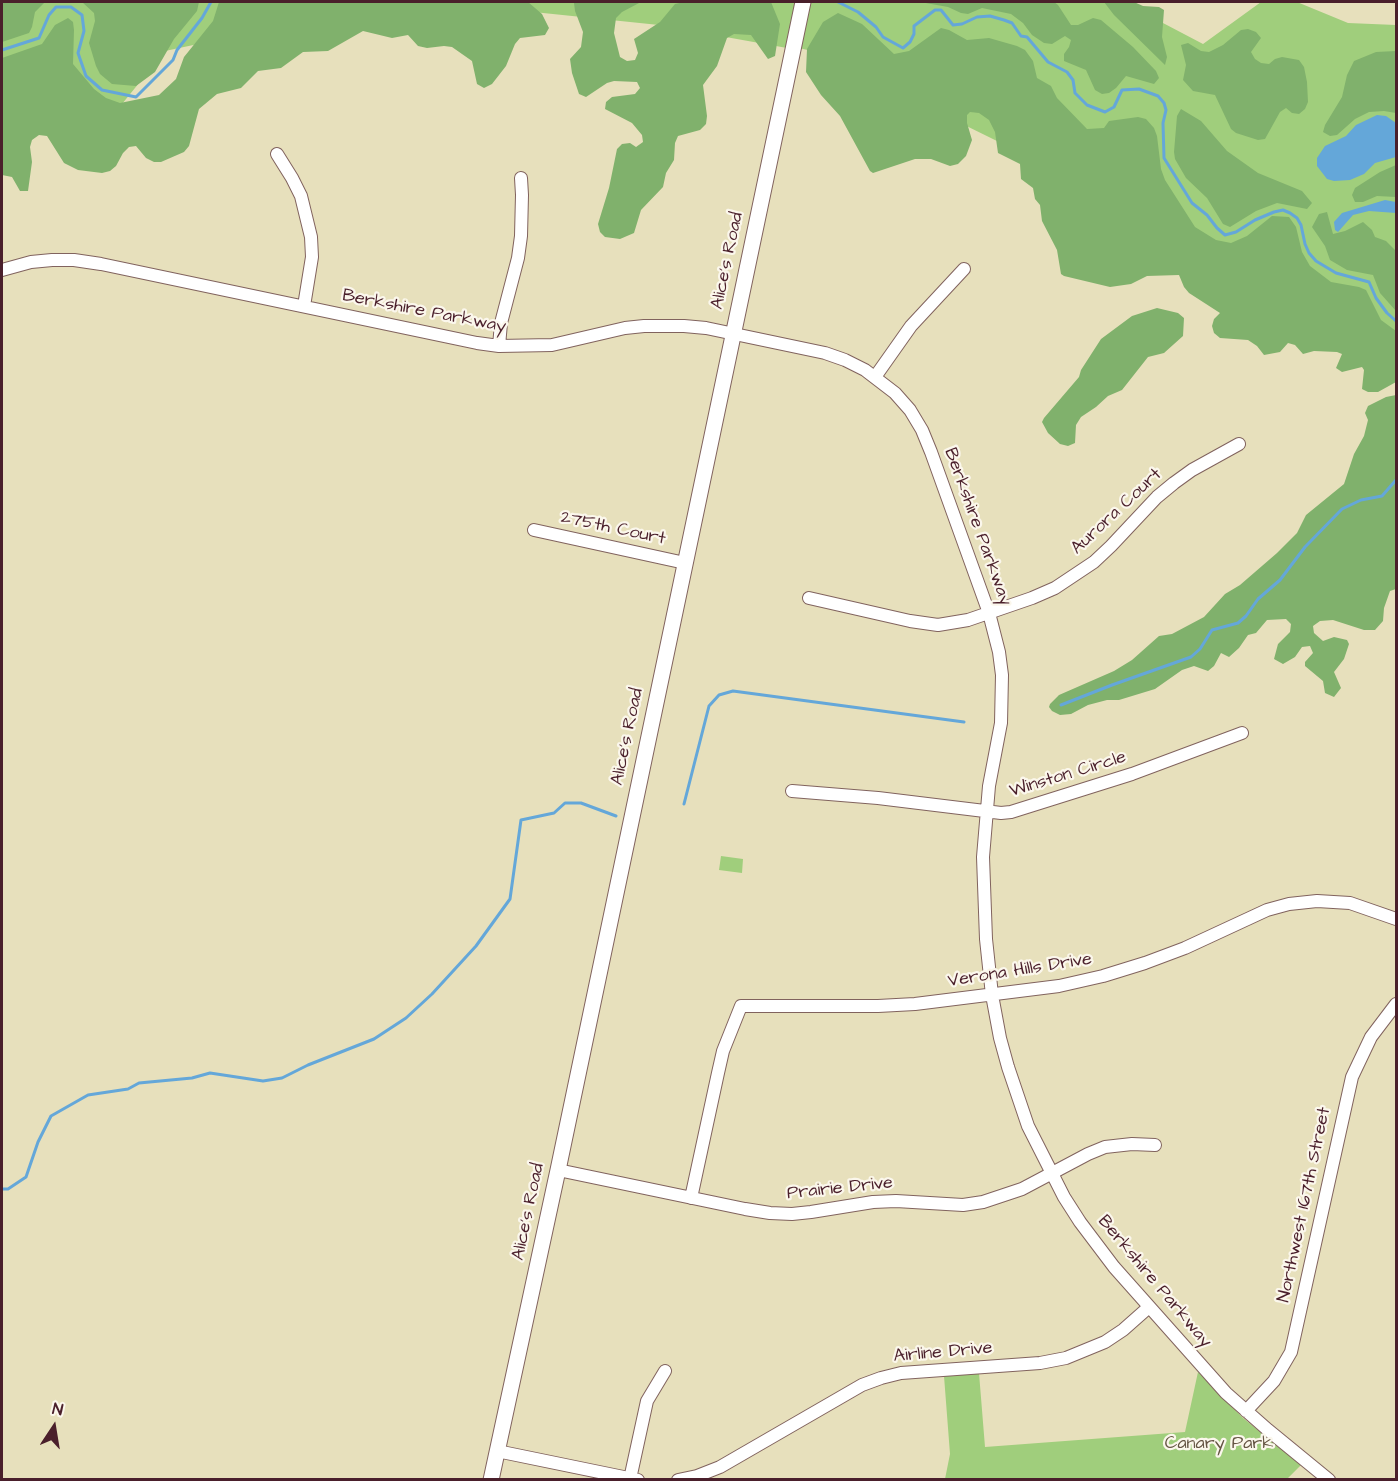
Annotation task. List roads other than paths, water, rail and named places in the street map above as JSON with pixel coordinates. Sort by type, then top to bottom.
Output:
[{"type":"main road","name":"Alice's Road","points":[[491,1479],[803,2]]},
{"type":"street","points":[[277,154],[301,195],[311,237],[312,257],[304,306]]},
{"type":"street","points":[[499,346],[501,323],[518,258],[521,236],[521,178]]},
{"type":"street","name":"Berkshire Parkway","points":[[2,270],[31,262],[74,260],[499,346],[552,345],[625,328],[684,326],[825,353],[845,360],[875,376],[895,393],[910,410],[922,430],[990,613],[999,652],[1001,723],[987,811],[983,880],[986,939],[992,995],[1000,1038],[1028,1126],[1051,1173],[1080,1222],[1097,1246],[1149,1307],[1208,1373],[1246,1411],[1329,1479]]},
{"type":"street","points":[[875,376],[911,326],[964,269]]},
{"type":"street","name":"Aurora Court","points":[[809,598],[931,624],[953,623],[1032,598],[1075,576],[1111,546],[1174,483],[1192,470],[1239,444]]},
{"type":"street","name":"275th Court","points":[[534,530],[685,562]]},
{"type":"street","name":"Winston Circle","points":[[792,791],[1011,812],[1132,774],[1242,733]]},
{"type":"street","name":"Verona Hills Drive","points":[[692,1198],[723,1051],[741,1006],[878,1006],[1059,986],[1125,970],[1185,948],[1267,910],[1289,904],[1317,901],[1350,903],[1396,919]]},
{"type":"street","name":"Northwest 167th Street","points":[[1246,1411],[1274,1381],[1291,1352],[1352,1077],[1371,1037],[1396,1004]]},
{"type":"street","name":"Prairie Drive","points":[[558,1170],[745,1209],[782,1213],[811,1212],[873,1202],[963,1205],[983,1202],[1004,1196],[1105,1148],[1125,1144],[1155,1145]]},
{"type":"street","name":"Airline Drive","points":[[678,1479],[697,1476],[720,1467],[854,1390],[881,1378],[901,1373],[1040,1363],[1066,1358],[1105,1342],[1123,1330],[1149,1307]]},
{"type":"street","points":[[497,1451],[634,1479],[647,1401],[665,1371]]},
{"type":"water","points":[[1377,115],[1386,116],[1396,123],[1396,157],[1375,163],[1364,174],[1350,180],[1327,179],[1317,166],[1317,158],[1325,146],[1346,136],[1356,125]]},
{"type":"water","points":[[1385,200],[1396,202],[1396,213],[1369,211],[1353,215],[1338,232],[1335,230],[1334,222],[1342,213]]},
{"type":"waterway","points":[[2,50],[39,38],[49,15],[56,7],[71,7],[82,15],[84,31],[78,53],[86,76],[102,90],[136,97],[173,60],[177,50],[202,18],[211,2]]},
{"type":"waterway","points":[[838,2],[858,12],[876,27],[883,37],[903,48],[910,42],[914,34],[914,26],[935,10],[941,10],[953,25],[962,24],[977,17],[990,16],[1012,23],[1021,36],[1027,37],[1048,62],[1067,72],[1073,80],[1075,93],[1087,105],[1105,112],[1114,107],[1122,90],[1139,89],[1158,96],[1166,110],[1163,123],[1164,158],[1192,203],[1207,215],[1217,228],[1225,235],[1236,232],[1274,212],[1283,210],[1290,213],[1301,225],[1305,244],[1316,261],[1336,273],[1369,282],[1376,298],[1396,321]]},
{"type":"waterway","points":[[1061,705],[1191,657],[1200,649],[1212,630],[1238,623],[1246,616],[1258,599],[1280,580],[1305,547],[1342,509],[1361,500],[1382,496],[1396,480]]},
{"type":"waterway","points":[[684,804],[709,706],[719,695],[733,691],[964,722]]},
{"type":"waterway","points":[[2,1189],[8,1189],[26,1177],[38,1142],[51,1116],[88,1095],[128,1089],[139,1083],[192,1078],[210,1073],[263,1081],[282,1078],[308,1065],[374,1039],[406,1018],[432,994],[476,946],[510,899],[521,820],[554,813],[565,803],[581,803],[616,816]]},
{"type":"park label","name":"Canary Park","points":[[1219,1444]]}]
